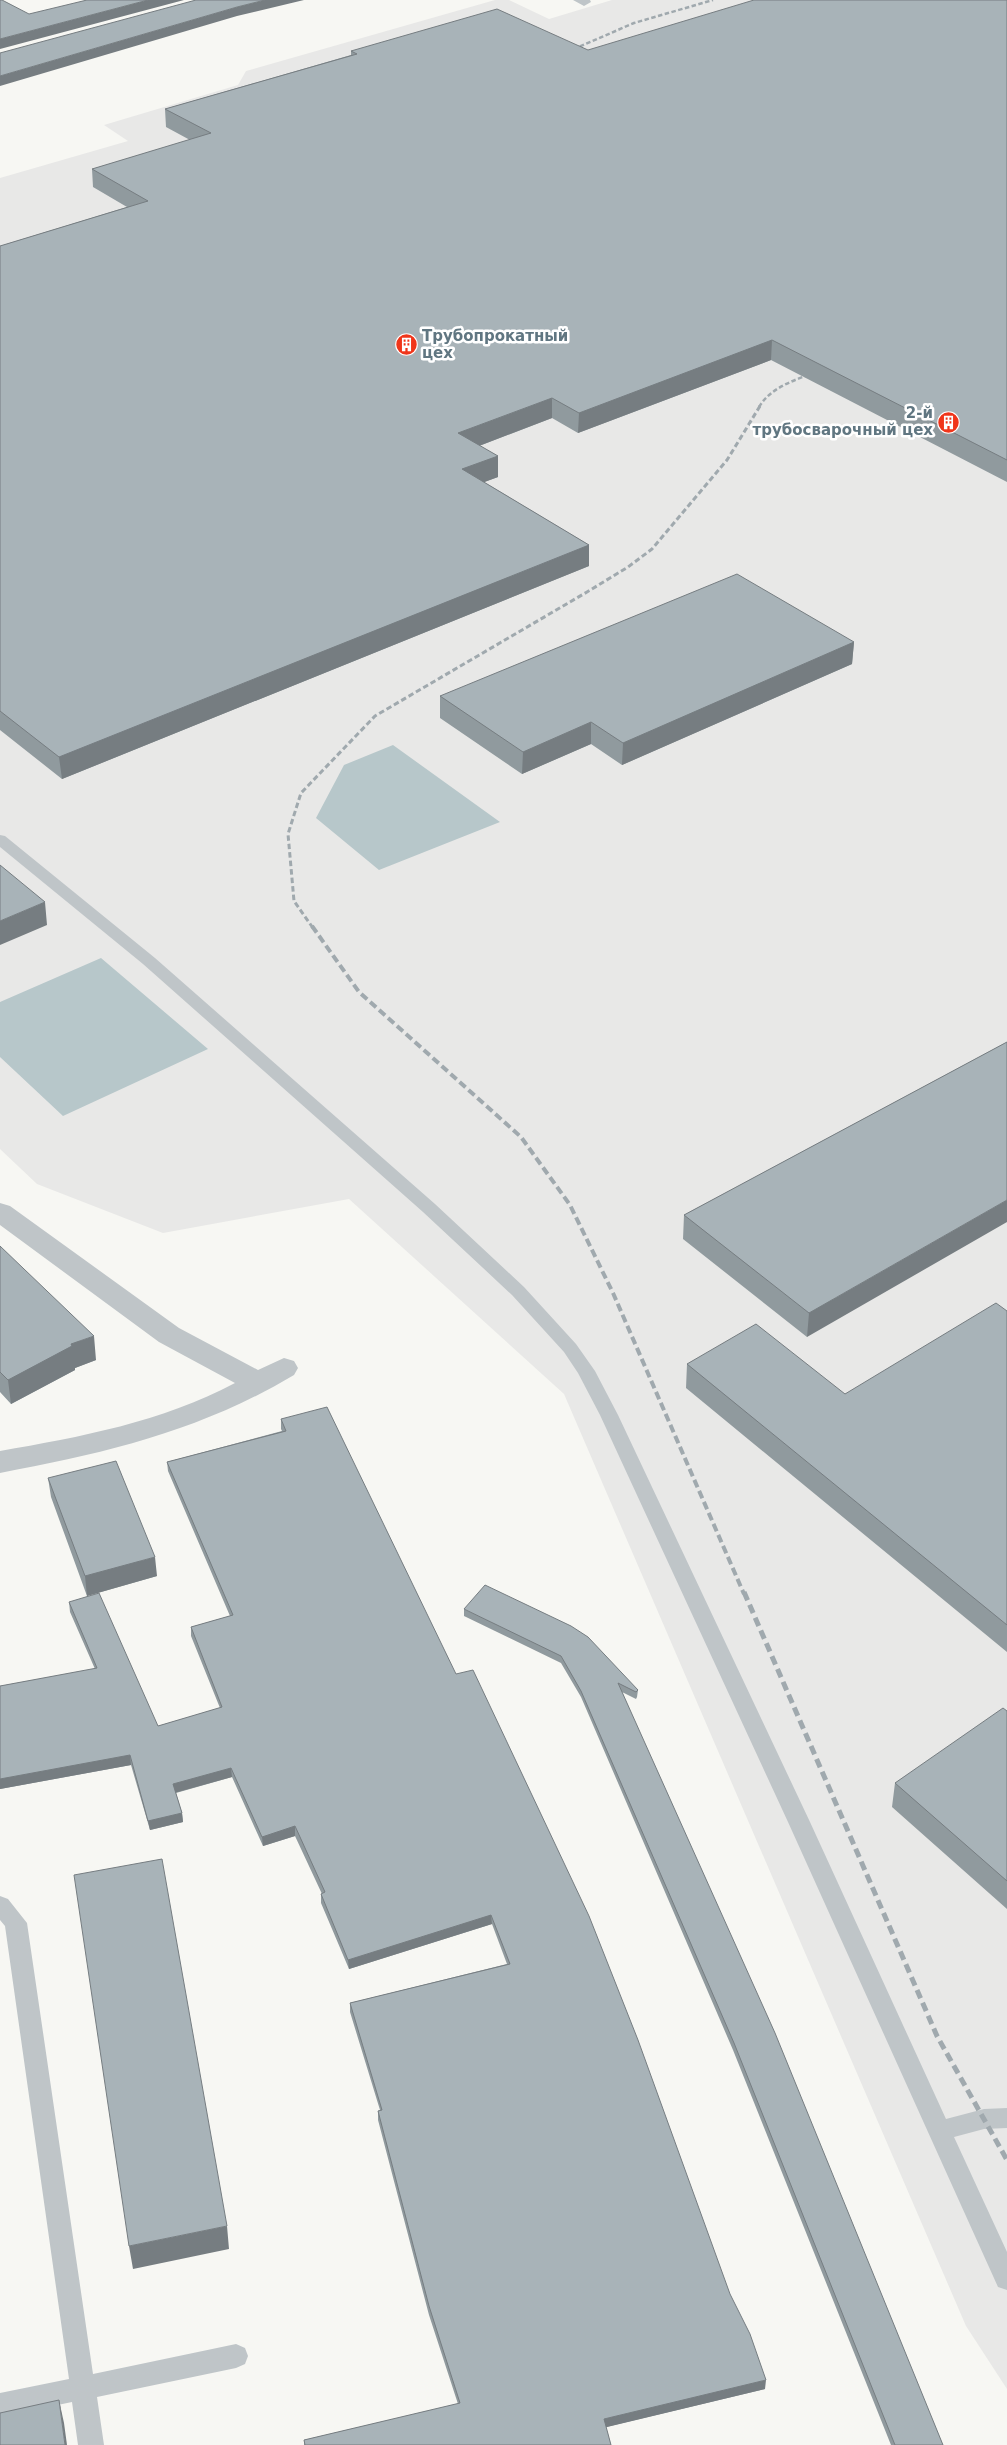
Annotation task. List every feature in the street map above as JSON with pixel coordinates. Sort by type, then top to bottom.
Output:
[{"type":"street","points":[[0,1212],[169,1335],[258,1383]]},
{"type":"street","points":[[0,1462],[103,1441],[159,1426],[217,1404],[284,1368]]},
{"type":"lane","points":[[0,839],[149,960],[429,1208],[518,1291],[570,1348],[586,1371],[609,1415],[800,1822],[1007,2279]]},
{"type":"lane","points":[[0,1905],[16,1923],[91,2445]]},
{"type":"lane","points":[[939,2131],[984,2119],[1007,2118]]},
{"type":"lane","points":[[0,2405],[236,2356]]},
{"type":"shaded area","points":[[495,0],[509,0],[549,19],[612,0],[1007,0],[1007,2389],[966,2326],[564,1394],[349,1199],[163,1233],[37,1184],[0,1149],[0,178],[128,141],[104,125],[238,85],[246,71]]},
{"type":"shaded area","points":[[393,745],[500,822],[379,870],[316,818],[344,765]]},
{"type":"shaded area","points":[[101,958],[208,1049],[63,1116],[0,1057],[0,1002]]},
{"type":"building","points":[[0,0],[29,14],[87,0],[148,0],[0,39]]},
{"type":"building","points":[[196,0],[265,0],[0,76],[0,53]]},
{"type":"building","name":"Трубопрокатный цех","points":[[754,0],[1007,0],[1007,460],[772,340],[579,413],[552,398],[458,433],[498,456],[462,469],[589,545],[59,757],[0,711],[0,246],[148,201],[92,169],[211,133],[165,109],[357,54],[351,51],[497,9],[588,50]]},
{"type":"building","points":[[737,574],[854,642],[623,743],[591,722],[523,752],[440,696]]},
{"type":"building","points":[[0,865],[45,902],[0,921]]},
{"type":"building","points":[[1007,1042],[1007,1200],[809,1313],[684,1215]]},
{"type":"building","points":[[0,1246],[94,1336],[71,1344],[72,1346],[8,1380],[0,1372]]},
{"type":"building","points":[[996,1303],[1007,1311],[1007,1625],[687,1364],[756,1324],[845,1394]]},
{"type":"building","points":[[327,1407],[456,1674],[473,1670],[589,1916],[638,2040],[730,2294],[750,2334],[766,2380],[604,2419],[611,2445],[305,2445],[304,2440],[460,2403],[429,2306],[378,2111],[382,2110],[350,2003],[510,1964],[491,1915],[348,1960],[321,1894],[325,1892],[295,1826],[262,1837],[231,1768],[173,1784],[182,1813],[148,1821],[130,1755],[0,1779],[0,1686],[97,1668],[69,1602],[99,1593],[158,1726],[222,1707],[191,1627],[233,1615],[167,1462],[286,1431],[281,1419]]},
{"type":"building","points":[[116,1461],[155,1557],[85,1576],[48,1478]]},
{"type":"building","points":[[485,1585],[571,1626],[588,1637],[638,1690],[636,1692],[618,1683],[775,2033],[943,2445],[895,2445],[734,2043],[581,1691],[561,1656],[464,1609]]},
{"type":"building","points":[[1003,1708],[1007,1711],[1007,1881],[895,1783]]},
{"type":"building","points":[[162,1859],[227,2226],[129,2246],[74,1875]]},
{"type":"building","points":[[59,2400],[65,2445],[0,2445],[0,2413]]},
{"type":"railway","points":[[567,52],[634,23],[713,0]]},
{"type":"railway","points":[[759,407],[777,389],[816,372]]},
{"type":"railway","points":[[313,928],[294,901],[288,834],[301,793],[375,716],[587,592],[628,567],[652,549],[727,460],[760,406]]},
{"type":"railway","points":[[312,926],[359,992],[521,1137],[570,1205],[613,1293],[744,1594]]},
{"type":"railway","points":[[744,1592],[937,2036],[1007,2160]]},
{"type":"place","name":"Трубопрокатный цех","points":[[406,345]]},
{"type":"place","name":"2-й трубосварочный цех","points":[[949,422]]}]
